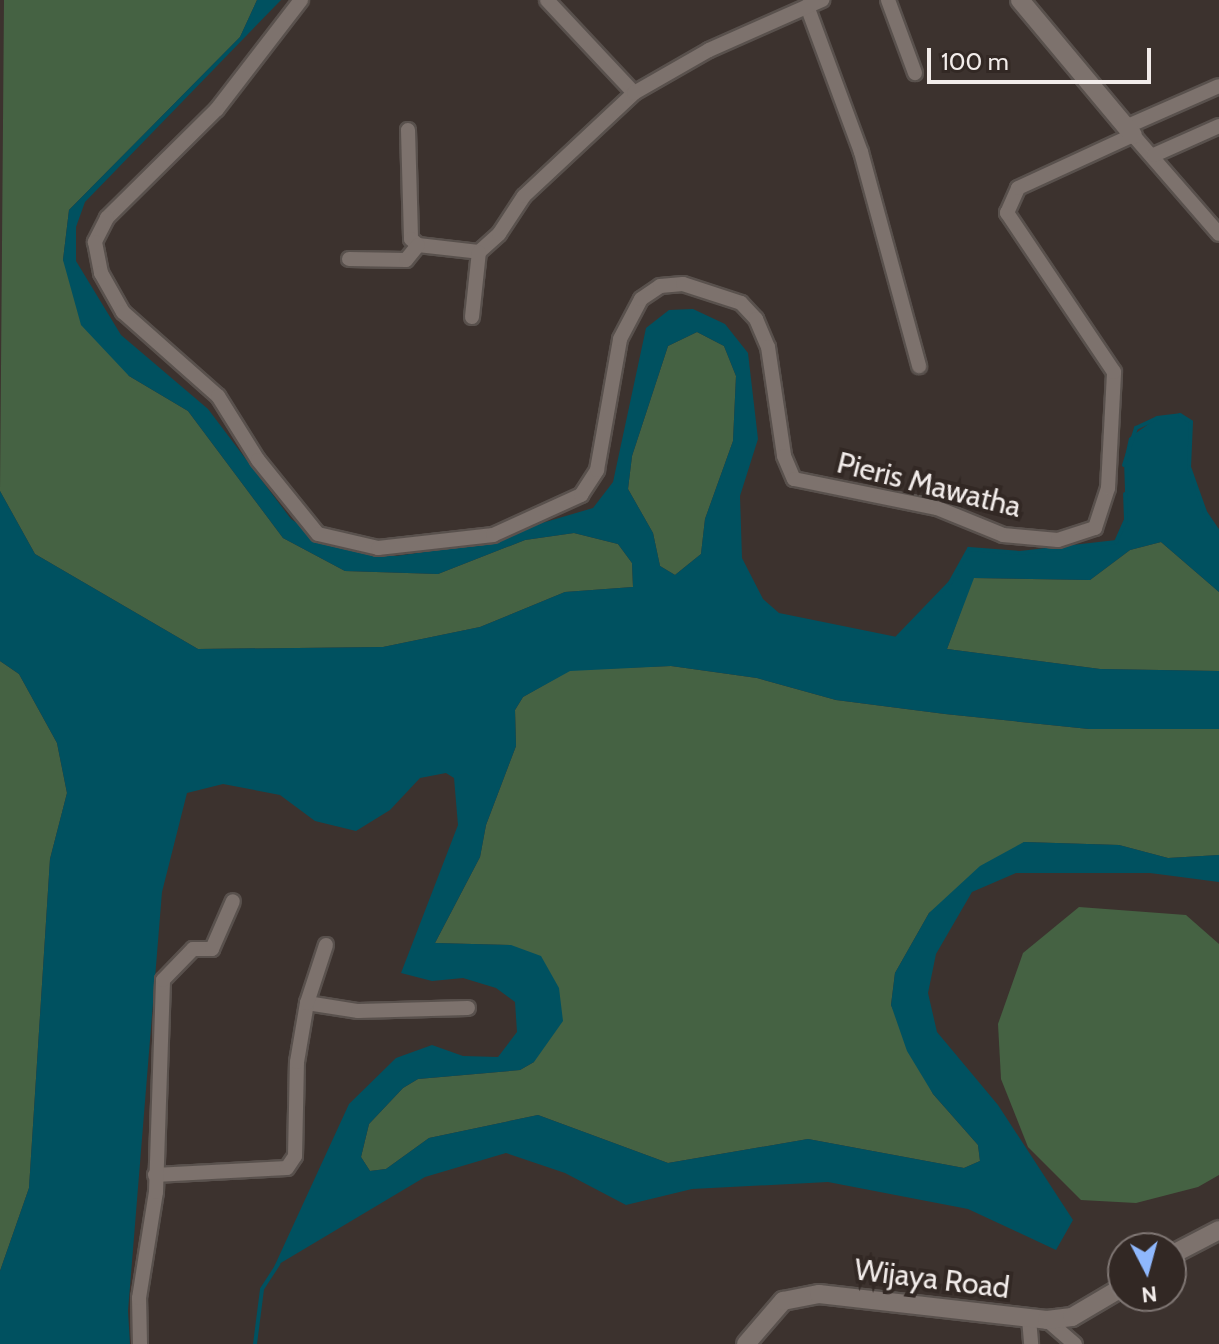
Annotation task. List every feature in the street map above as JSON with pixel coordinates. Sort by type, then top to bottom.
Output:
[{"type":"street","name":"Pieris Mawatha","points":[[301,0],[217,109],[96,230],[97,259],[123,312],[218,396],[258,460],[318,534],[378,548],[493,535],[581,495],[597,470],[620,339],[641,299],[660,286],[683,284],[741,303],[756,319],[768,347],[784,456],[794,479],[937,508],[1003,535],[1058,540],[1095,528],[1108,488],[1114,372],[1007,213],[1018,188],[1219,86]]},
{"type":"street","points":[[547,0],[634,93]]},
{"type":"street","points":[[472,317],[479,252],[499,234],[524,196],[634,93],[709,50],[822,0]]},
{"type":"street","points":[[888,0],[915,73]]},
{"type":"street","points":[[1020,0],[1219,234]]},
{"type":"street","points":[[807,6],[861,152],[919,366]]},
{"type":"street","points":[[1154,155],[1219,126]]},
{"type":"street","points":[[408,130],[411,239],[418,245],[479,252]]},
{"type":"street","points":[[349,259],[400,261],[418,245]]},
{"type":"street","points":[[140,1344],[139,1298],[155,1175],[163,980],[193,949],[212,949],[233,901]]},
{"type":"street","points":[[155,1175],[287,1168],[295,1156],[297,1062],[307,1003],[326,945]]},
{"type":"street","points":[[307,1003],[358,1011],[468,1008]]},
{"type":"street","points":[[1187,1247],[1219,1230]]},
{"type":"street","name":"Wijaya Road","points":[[746,1344],[783,1301],[819,1294],[1038,1320],[1072,1317],[1107,1296]]},
{"type":"street","points":[[1031,1344],[1038,1320],[1075,1344]]},
{"type":"green space","points":[[4,0],[257,0],[240,37],[69,210],[63,260],[129,376],[188,411],[283,538],[345,571],[438,574],[525,540],[574,533],[618,544],[632,563],[633,587],[565,592],[480,627],[383,647],[198,649],[35,554],[0,491]]},
{"type":"green space","points":[[697,332],[724,346],[736,376],[733,441],[705,519],[701,554],[675,575],[660,566],[653,533],[628,489],[632,456],[668,346]]},
{"type":"green space","points":[[1161,542],[1219,592],[1219,671],[1100,669],[947,649],[973,578],[1090,580],[1130,550]]},
{"type":"green space","points":[[0,661],[19,674],[57,743],[67,793],[50,859],[29,1188],[0,1271]]},
{"type":"green space","points":[[671,666],[757,678],[836,700],[945,714],[1089,729],[1219,729],[1219,855],[1168,858],[1119,845],[1024,842],[929,913],[895,973],[891,1005],[933,1094],[978,1145],[980,1161],[964,1168],[808,1139],[668,1163],[538,1115],[429,1138],[386,1169],[370,1171],[361,1157],[369,1124],[403,1088],[418,1079],[520,1070],[534,1062],[511,945],[435,943],[480,857],[486,825],[516,746],[515,710],[523,697],[570,670]]},
{"type":"green space","points":[[1079,907],[1186,915],[1219,944],[1219,1175],[1198,1187],[1136,1203],[1081,1200],[1028,1147],[1001,1079],[998,1024],[1023,953]]},
{"type":"water","points":[[257,0],[281,0],[85,202],[76,227],[76,261],[121,335],[208,409],[291,519],[330,545],[396,556],[460,547],[593,508],[613,482],[646,328],[669,310],[693,309],[725,324],[748,353],[758,439],[740,496],[742,558],[763,599],[779,613],[897,637],[950,583],[969,549],[1020,553],[1116,542],[1126,520],[1124,461],[1129,438],[1157,418],[1180,415],[1191,422],[1189,467],[1205,512],[1219,533],[1219,592],[1161,542],[1130,550],[1090,580],[974,578],[947,649],[1100,669],[1219,671],[1219,729],[1089,729],[945,714],[836,700],[757,678],[671,666],[570,671],[523,697],[515,710],[516,746],[486,825],[480,857],[435,943],[511,945],[541,956],[559,988],[563,1021],[534,1062],[520,1070],[418,1079],[403,1088],[369,1124],[361,1157],[370,1171],[386,1169],[429,1138],[538,1115],[668,1163],[808,1139],[964,1168],[980,1161],[978,1145],[933,1094],[907,1051],[891,1005],[895,973],[929,913],[980,866],[1024,842],[1119,845],[1168,858],[1219,855],[1219,882],[1150,873],[1016,873],[972,892],[936,954],[928,993],[937,1032],[998,1105],[1073,1220],[1056,1250],[968,1209],[828,1182],[692,1189],[626,1205],[565,1173],[506,1153],[425,1177],[274,1267],[349,1104],[396,1058],[432,1045],[463,1056],[498,1057],[517,1032],[515,1002],[496,988],[463,978],[432,981],[401,973],[458,825],[454,778],[446,773],[420,778],[390,810],[356,831],[315,821],[280,795],[223,784],[187,793],[162,892],[128,1311],[130,1344],[0,1344],[0,1271],[29,1188],[50,859],[67,793],[57,743],[19,674],[0,661],[0,491],[35,554],[198,649],[383,647],[480,627],[565,592],[633,587],[632,563],[618,544],[574,533],[525,540],[438,574],[345,571],[283,538],[188,411],[129,376],[81,325],[63,260],[69,210],[240,37]],"holes":[[[697,332],[724,346],[736,376],[733,441],[705,519],[701,554],[675,575],[660,566],[653,533],[628,489],[632,456],[668,346]]]},
{"type":"waterway","points":[[1124,465],[1136,428],[1157,418],[1180,415],[1191,422],[1189,467],[1205,512],[1219,533]]},
{"type":"waterway","points":[[897,638],[950,583],[969,549],[1020,553],[1116,542],[1126,520],[1125,494]]},
{"type":"waterway","points":[[255,1344],[262,1289],[278,1264]]}]
